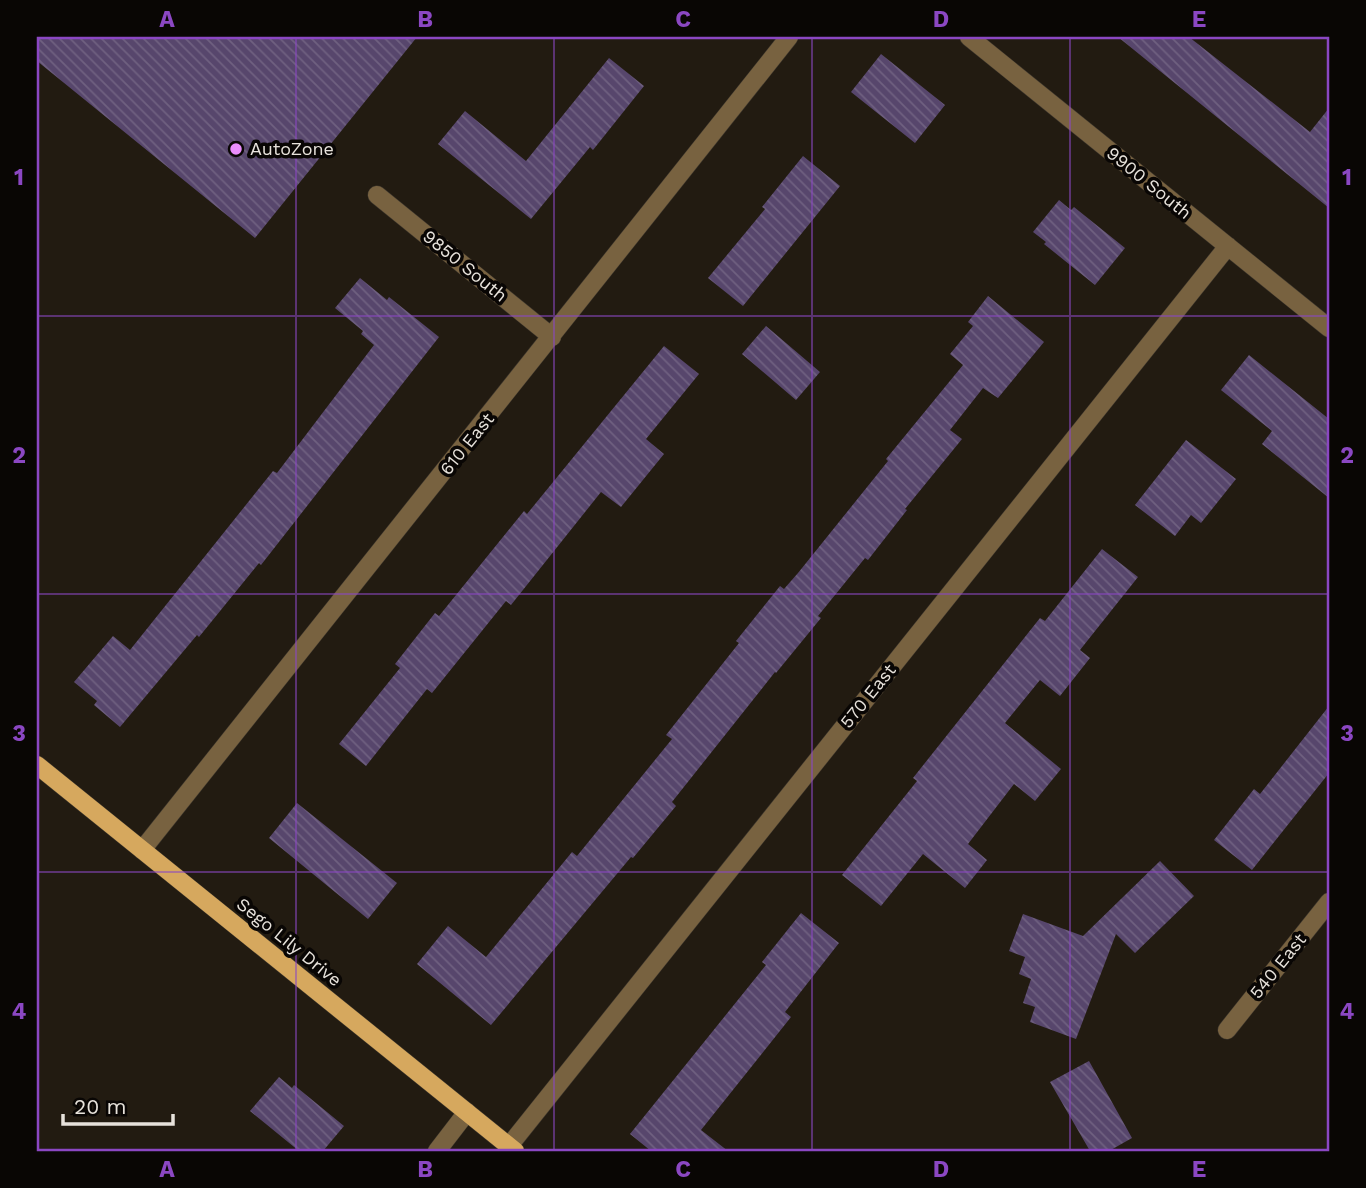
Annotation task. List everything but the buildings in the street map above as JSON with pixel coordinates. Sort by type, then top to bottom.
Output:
[{"type":"main road","name":"Sego Lily Drive","points":[[37,765],[512,1149]]},
{"type":"street","name":"610 East","points":[[142,850],[789,37]]},
{"type":"street","name":"9900 South","points":[[969,37],[1329,328]]},
{"type":"street","name":"9850 South","points":[[377,195],[552,337]]},
{"type":"street","name":"570 East","points":[[512,1149],[1228,246]]},
{"type":"street","name":"540 East","points":[[1227,1030],[1329,902]]},
{"type":"street","points":[[436,1151],[467,1112]]},
{"type":"place","name":"AutoZone","points":[[236,149]]}]
